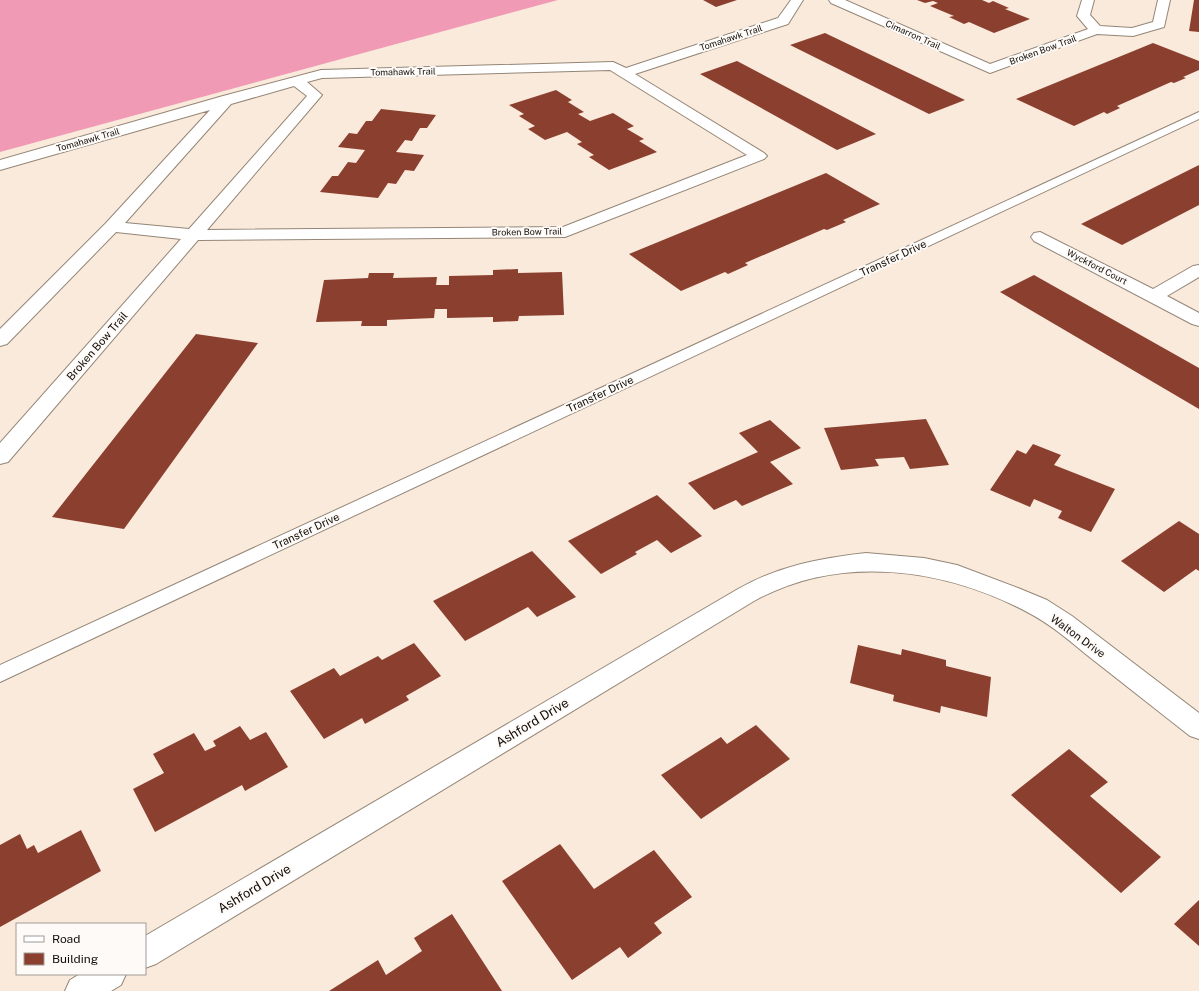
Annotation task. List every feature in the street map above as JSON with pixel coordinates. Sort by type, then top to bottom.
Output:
[{"type":"street","name":"Tomahawk Trail","points":[[0,165],[321,74],[613,66],[624,73],[783,21],[797,0]]},
{"type":"street","name":"Cimarron Trail","points":[[836,0],[990,69]]},
{"type":"street","points":[[1088,0],[1083,16],[1096,30]]},
{"type":"street","name":"Broken Bow Trail","points":[[990,69],[1096,30],[1133,32],[1159,24],[1164,0]]},
{"type":"street","name":"Broken Bow Trail","points":[[112,227],[194,235],[565,232],[759,156],[624,73]]},
{"type":"street","name":"Broken Bow Trail","points":[[0,457],[314,95],[296,81]]},
{"type":"street","points":[[0,340],[112,227],[228,100]]},
{"type":"street","name":"Wyckford Court","points":[[1040,237],[1199,320]]},
{"type":"street","points":[[1153,296],[1199,270]]},
{"type":"street","name":"Ashford Drive","points":[[146,952],[762,586],[794,574],[811,570],[866,562],[924,567],[942,571]]},
{"type":"street","name":"Walton Drive","points":[[942,571],[976,581],[1038,607],[1063,623],[1199,728]]},
{"type":"street","points":[[81,991],[108,975]]},
{"type":"lane","name":"Transfer Drive","points":[[0,674],[1199,115]]},
{"type":"shaded area","points":[[0,0],[558,0],[0,152]]},
{"type":"building","points":[[703,0],[737,0],[716,7]]},
{"type":"building","points":[[917,0],[982,0],[989,3],[993,1],[1009,8],[1005,9],[1030,19],[994,33],[969,22],[964,24],[949,17],[954,16],[930,6],[938,3],[933,1],[925,3]]},
{"type":"building","points":[[1194,0],[1199,0],[1199,32],[1189,31]]},
{"type":"building","points":[[825,33],[965,100],[929,114],[790,45]]},
{"type":"building","points":[[1153,43],[1199,61],[1199,70],[1183,77],[1186,78],[1174,83],[1171,82],[1117,106],[1120,108],[1107,114],[1104,112],[1074,126],[1016,99]]},
{"type":"building","points":[[737,61],[876,134],[837,150],[700,74]]},
{"type":"building","points":[[556,90],[572,100],[568,102],[584,112],[578,114],[590,121],[613,113],[634,126],[627,129],[644,139],[639,141],[657,152],[609,170],[589,157],[594,155],[577,144],[582,142],[567,132],[545,140],[528,129],[535,126],[519,116],[524,114],[509,105]]},
{"type":"building","points":[[381,109],[436,115],[427,128],[420,128],[412,141],[405,140],[396,152],[424,155],[414,171],[405,170],[396,184],[388,183],[378,198],[320,192],[332,176],[338,176],[348,162],[356,163],[365,150],[338,147],[349,133],[357,134],[366,121],[372,121]]},
{"type":"building","points":[[1199,165],[1199,205],[1122,245],[1081,224]]},
{"type":"building","points":[[826,173],[880,204],[843,220],[846,222],[827,230],[824,229],[745,263],[748,265],[728,274],[725,272],[681,291],[629,254]]},
{"type":"building","points":[[518,269],[518,273],[562,272],[564,315],[519,316],[518,321],[493,322],[493,317],[447,318],[447,309],[435,309],[434,318],[387,320],[387,326],[361,326],[362,321],[316,322],[324,280],[368,278],[369,273],[394,273],[393,278],[437,277],[436,285],[449,285],[449,276],[493,275],[493,270]]},
{"type":"building","points":[[1034,275],[1199,368],[1199,409],[1000,292]]},
{"type":"building","points":[[196,334],[258,343],[124,529],[52,517]]},
{"type":"building","points":[[926,419],[949,465],[910,469],[904,457],[875,459],[879,466],[841,470],[824,428]]},
{"type":"building","points":[[770,420],[801,448],[770,462],[793,484],[742,506],[736,500],[714,510],[688,483],[758,452],[739,433]]},
{"type":"building","points":[[1033,444],[1061,455],[1054,465],[1115,489],[1091,532],[1058,518],[1062,511],[1034,499],[1030,507],[990,490],[1017,450],[1026,454]]},
{"type":"building","points":[[657,495],[702,536],[671,553],[657,540],[635,552],[637,554],[601,574],[568,541]]},
{"type":"building","points":[[1179,521],[1199,534],[1199,571],[1196,569],[1164,592],[1121,561]]},
{"type":"building","points":[[532,551],[576,597],[537,617],[528,607],[465,641],[433,601]]},
{"type":"building","points":[[414,643],[441,676],[406,696],[409,700],[365,724],[362,718],[324,739],[290,691],[334,668],[340,676],[378,656],[382,660]]},
{"type":"building","points":[[858,645],[901,655],[902,649],[946,660],[946,666],[991,677],[987,717],[941,706],[940,713],[893,701],[894,695],[850,683]]},
{"type":"building","points":[[756,725],[790,759],[701,819],[661,775],[721,737],[727,744]]},
{"type":"building","points":[[240,726],[250,740],[266,732],[288,767],[245,791],[242,785],[155,832],[133,789],[164,773],[153,754],[194,733],[205,751],[216,746],[213,741]]},
{"type":"building","points":[[1069,749],[1108,782],[1090,796],[1161,857],[1121,893],[1011,795]]},
{"type":"building","points":[[81,830],[101,871],[0,927],[0,845],[20,834],[27,849],[34,845],[38,853]]},
{"type":"building","points":[[560,844],[594,889],[654,850],[692,897],[654,923],[662,933],[628,958],[620,947],[572,980],[502,881]]},
{"type":"building","points":[[1199,900],[1199,946],[1174,924]]},
{"type":"building","points":[[452,914],[502,991],[329,991],[378,960],[386,975],[422,951],[414,938]]}]
